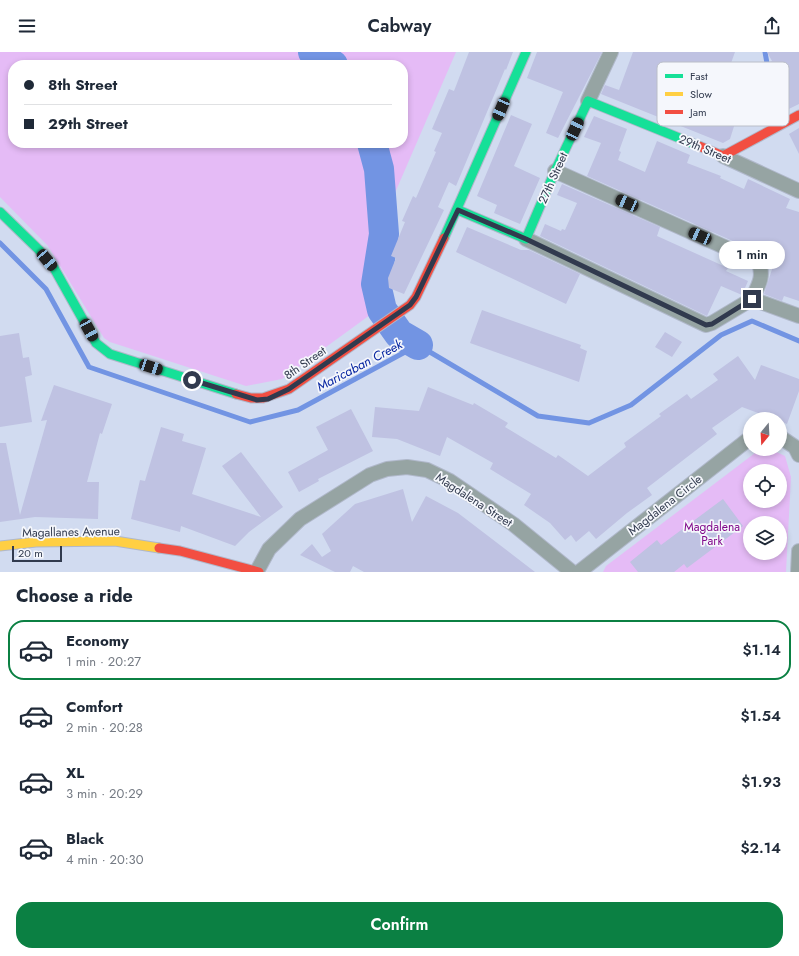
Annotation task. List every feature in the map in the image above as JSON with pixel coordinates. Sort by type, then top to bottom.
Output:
[{"type":"street","name":"8th Street","points":[[0,212],[54,268],[96,343],[110,354],[257,400],[268,399],[289,389],[405,308],[416,297],[458,210],[526,52]]},
{"type":"street","name":"27th Street","points":[[526,239],[555,171],[611,52]]},
{"type":"street","name":"29th Street","points":[[588,101],[723,156],[799,191]]},
{"type":"street","points":[[789,120],[799,115]]},
{"type":"street","points":[[723,156],[779,126]]},
{"type":"street","points":[[458,210],[526,239],[706,325],[712,324],[752,299],[761,279],[762,270],[758,262],[555,171]]},
{"type":"street","points":[[752,299],[799,316]]},
{"type":"street","points":[[787,441],[795,446],[799,455]]},
{"type":"street","name":"Magdalena Circle","points":[[579,572],[743,443]]},
{"type":"street","name":"Magdalena Street","points":[[258,572],[269,549],[300,519],[370,475],[387,469],[407,467],[427,470],[450,481],[513,524],[572,572]]},
{"type":"street","name":"Magallanes Avenue","points":[[0,546],[36,542],[115,541],[180,551],[258,572]]},
{"type":"street","points":[[798,572],[799,551]]},
{"type":"green space","points":[[0,52],[456,52],[375,239],[370,315],[282,379],[246,386],[110,342],[104,338],[48,246],[0,197]]},
{"type":"green space","name":"Magdalena Park","points":[[751,456],[785,456],[791,477],[787,553],[787,516],[743,516],[743,560],[787,560],[786,572],[603,572],[606,566]]},
{"type":"building","points":[[469,52],[513,52],[456,186],[449,182],[438,207],[444,210],[404,294],[389,288],[388,278],[396,258],[391,256],[405,222],[402,221],[413,196],[416,198],[436,152],[434,151],[442,133],[432,129],[449,89],[454,91]]},
{"type":"building","points":[[537,52],[602,52],[558,138],[546,133],[563,92],[527,78]]},
{"type":"building","points":[[633,52],[735,52],[731,62],[657,62],[657,116],[601,94],[605,85],[619,90]]},
{"type":"building","points":[[767,52],[799,52],[799,104],[789,109],[789,62],[769,62],[772,61]]},
{"type":"building","points":[[511,115],[532,124],[514,166],[540,178],[520,224],[494,213],[497,205],[477,196]]},
{"type":"building","points":[[594,116],[627,129],[619,151],[621,152],[618,160],[645,172],[657,141],[690,155],[687,163],[721,176],[720,178],[744,189],[748,179],[790,199],[786,208],[799,212],[799,301],[784,296],[782,301],[764,294],[775,260],[587,176],[601,143],[584,137]]},
{"type":"building","points":[[681,126],[734,126],[730,139],[723,143]]},
{"type":"building","points":[[799,128],[799,154],[789,134]]},
{"type":"building","points":[[562,184],[660,227],[657,236],[728,268],[726,271],[748,281],[742,295],[721,286],[707,316],[540,236],[545,224],[561,231],[562,229],[565,230],[577,203],[557,195]]},
{"type":"building","points":[[467,227],[521,250],[529,250],[580,274],[566,304],[456,252]]},
{"type":"building","points":[[482,310],[581,345],[580,348],[587,351],[579,382],[470,343]]},
{"type":"building","points":[[665,332],[682,342],[672,357],[655,347]]},
{"type":"building","points":[[19,333],[23,358],[29,357],[32,375],[25,377],[32,422],[0,427],[0,336]]},
{"type":"building","points":[[738,356],[755,380],[761,365],[799,379],[799,391],[787,424],[787,412],[755,412],[742,407],[712,428],[717,434],[647,488],[652,495],[627,513],[596,539],[589,531],[576,542],[571,535],[565,540],[550,523],[524,505],[531,494],[490,469],[493,463],[447,437],[440,456],[397,439],[372,437],[375,407],[419,411],[428,387],[473,405],[474,403],[508,423],[505,427],[556,458],[558,455],[588,476],[626,447],[624,443],[661,416],[659,414],[687,394],[691,399],[718,380],[713,374]]},
{"type":"building","points":[[54,385],[112,404],[102,434],[100,433],[87,482],[99,482],[98,519],[35,517],[0,522],[0,443],[6,443],[20,515],[47,420],[41,421]]},
{"type":"building","points":[[351,409],[373,451],[318,479],[319,481],[299,492],[288,472],[328,450],[316,427]]},
{"type":"building","points":[[161,427],[184,434],[182,441],[206,448],[192,494],[261,517],[222,466],[241,452],[283,507],[249,532],[235,546],[181,526],[180,532],[131,519],[140,480],[145,481]]},
{"type":"building","points":[[403,489],[412,522],[426,496],[458,513],[535,572],[364,572],[353,566],[350,572],[335,572],[300,555],[312,544],[322,557],[331,551],[322,534],[355,504]]},
{"type":"building","points":[[723,499],[743,526],[687,568],[684,564],[674,572],[638,572],[630,562],[657,540],[661,545]]},
{"type":"waterway","points":[[313,52],[325,60]]},
{"type":"waterway","points":[[765,52],[767,62]]},
{"type":"waterway","points":[[373,148],[379,169],[384,234],[376,284],[382,310],[399,334],[418,345]]},
{"type":"waterway","name":"Maricaban Creek","points":[[0,243],[46,289],[89,367],[250,422],[298,410],[418,345],[538,416],[589,423],[631,405],[721,335],[752,321],[799,341]]},
{"type":"traffic: fast","points":[[444,238],[526,52]]},
{"type":"traffic: fast","points":[[458,210],[526,239],[555,171],[588,101],[699,146]]},
{"type":"traffic: fast","points":[[0,212],[39,250],[54,268],[96,343],[110,354],[236,394]]},
{"type":"traffic: slow","points":[[0,546],[36,542],[115,541],[159,548]]},
{"type":"traffic: jam","points":[[789,120],[799,115]]},
{"type":"traffic: jam","points":[[699,146],[723,156],[779,126]]},
{"type":"traffic: jam","points":[[236,394],[251,398],[263,398],[289,389],[410,305],[416,297],[444,238]]},
{"type":"traffic: jam","points":[[159,548],[180,551],[259,572]]},
{"type":"route","points":[[192,380],[257,400],[268,399],[289,389],[410,305],[416,297],[458,210],[526,239],[702,324],[712,324],[752,299]]}]
